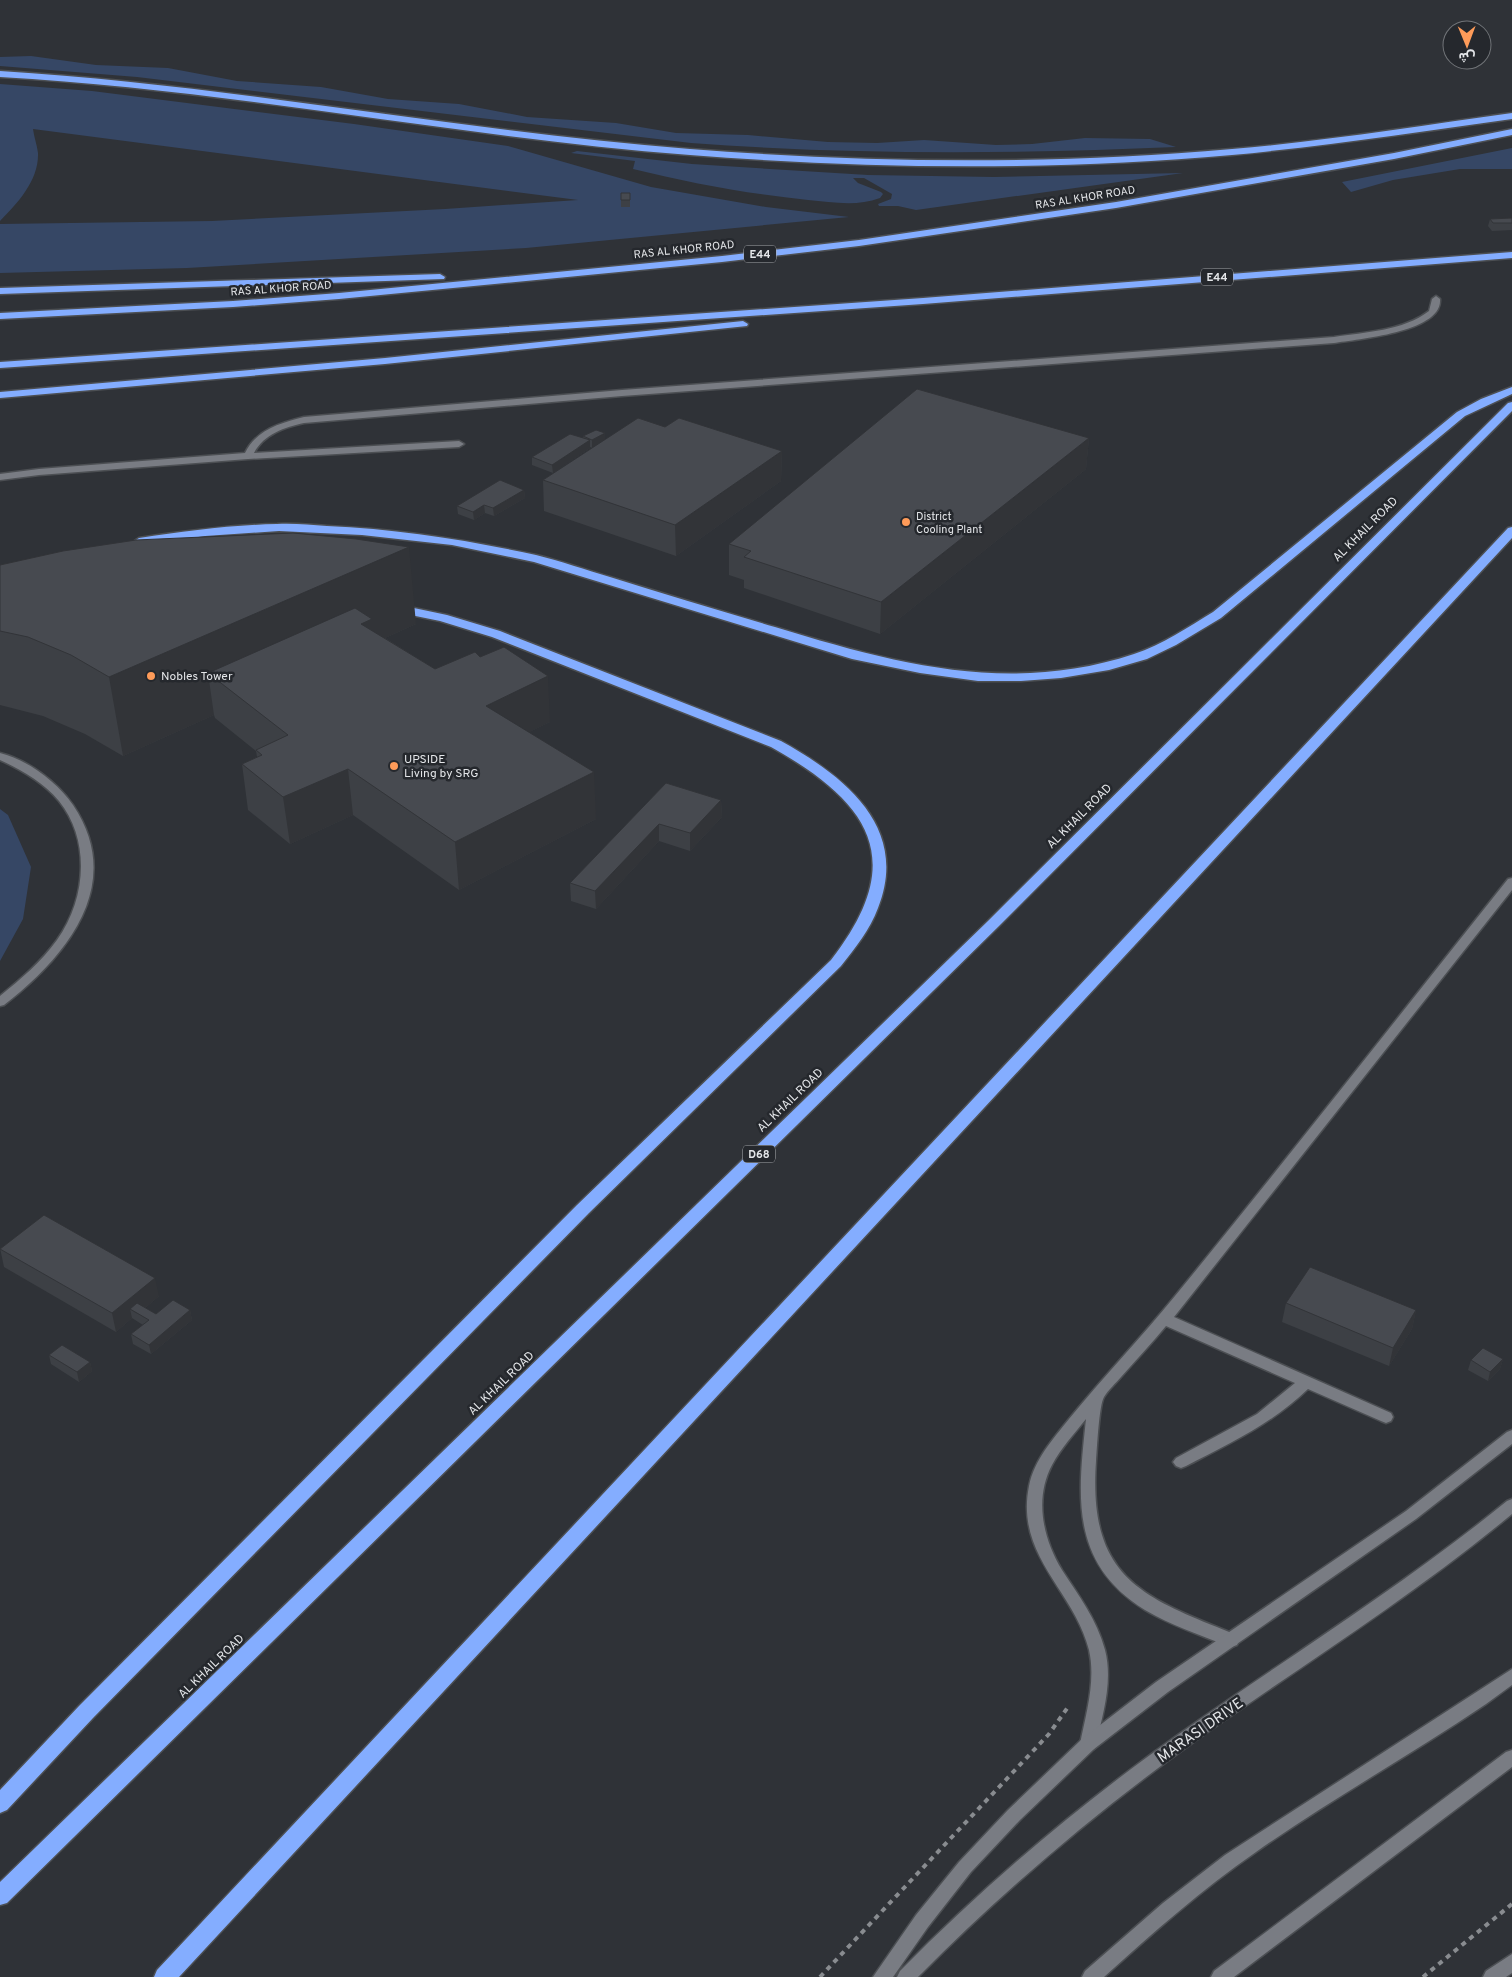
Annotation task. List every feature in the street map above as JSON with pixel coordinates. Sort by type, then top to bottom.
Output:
[{"type":"highway","points":[[0,74],[133,84],[629,146],[752,156],[895,162],[1048,162],[1229,152],[1370,136],[1512,116]]},
{"type":"highway","name":"RAS AL KHOR ROAD","points":[[0,316],[233,304],[339,296],[859,243],[989,225],[1244,183],[1512,132]]},
{"type":"highway","name":"E44","points":[[0,365],[923,301],[1512,255]]},
{"type":"highway","points":[[0,291],[582,272]]},
{"type":"highway","points":[[0,395],[524,347],[670,332],[923,301]]},
{"type":"highway","points":[[123,544],[213,532],[279,528],[362,531],[452,541],[537,559],[884,663],[978,677],[1020,677],[1061,674],[1104,667],[1142,656],[1200,627],[1462,414],[1485,401],[1512,390]]},
{"type":"highway","name":"AL KHAIL ROAD","points":[[0,1896],[994,923],[1512,405]]},
{"type":"highway","points":[[165,1977],[1506,543],[1512,531]]},
{"type":"highway","points":[[0,1804],[92,1705],[584,1209],[836,963],[864,925],[873,904],[880,864],[876,839],[868,821],[841,786],[800,757],[776,744],[496,634],[443,618],[378,605]]},
{"type":"street","points":[[248,456],[251,446],[259,438],[279,427],[304,420],[613,394],[1334,340],[1381,332],[1416,323],[1433,312],[1437,306],[1436,298]]},
{"type":"street","points":[[0,477],[39,472],[248,456],[459,444]]},
{"type":"street","points":[[0,756],[30,771],[51,786],[68,804],[80,824],[87,845],[89,868],[86,892],[77,916],[63,940],[43,965],[0,1002]]},
{"type":"street","points":[[1088,1744],[1098,1697],[1100,1675],[1098,1653],[1092,1631],[1081,1610],[1051,1567],[1040,1547],[1035,1527],[1033,1506],[1036,1486],[1043,1468],[1053,1450],[1096,1395],[1164,1319],[1512,882]]},
{"type":"street","points":[[1164,1319],[1386,1417]]},
{"type":"street","points":[[1181,1462],[1275,1410],[1292,1397],[1306,1382]]},
{"type":"street","points":[[1096,1395],[1087,1489],[1087,1510],[1091,1532],[1099,1553],[1116,1576],[1142,1600],[1166,1613],[1231,1640]]},
{"type":"street","points":[[882,1977],[922,1921],[965,1866],[1088,1744],[1162,1687],[1411,1515],[1512,1436]]},
{"type":"street","name":"MARASI DRIVE","points":[[906,1977],[956,1925],[1013,1874],[1131,1779],[1189,1736],[1369,1614],[1442,1561],[1512,1505]]},
{"type":"street","points":[[1091,1977],[1159,1916],[1250,1846],[1342,1785],[1419,1740],[1512,1676]]},
{"type":"street","points":[[1220,1977],[1512,1757]]},
{"type":"street","points":[[1492,1977],[1512,1962]]},
{"type":"path","points":[[820,1977],[1049,1734],[1069,1705],[1070,1697]]},
{"type":"path","points":[[1423,1977],[1442,1964],[1512,1904]]},
{"type":"shaded area","points":[[31,56],[96,65],[168,68],[237,81],[321,87],[388,99],[459,104],[527,117],[616,123],[676,133],[748,135],[828,142],[877,143],[924,140],[996,145],[1032,144],[1085,138],[1150,139],[1176,147],[934,152],[812,150],[691,143],[137,77],[0,66],[0,57]]},
{"type":"shaded area","points":[[0,84],[92,91],[354,124],[508,146],[651,187],[766,207],[849,217],[526,248],[187,268],[0,273],[0,224],[212,221],[578,200],[33,129],[38,153],[35,172],[20,199],[0,221]]},
{"type":"shaded area","points":[[1512,148],[1512,169],[1460,169],[1393,180],[1351,192],[1342,182]]},
{"type":"shaded area","points":[[577,151],[692,164],[868,175],[994,177],[1183,173],[916,210],[898,206],[879,206],[878,204],[891,199],[892,194],[864,178],[853,178],[858,183],[881,192],[883,194],[880,198],[853,203],[826,202],[764,195],[698,183],[633,169],[635,161],[571,153]]},
{"type":"shaded area","points":[[0,809],[8,815],[31,867],[23,919],[0,961]]},
{"type":"building","points":[[621,193],[630,193],[630,200],[621,200]]},
{"type":"building","points":[[1512,218],[1512,223],[1493,223],[1490,219]]},
{"type":"building","name":"District Cooling Plant","points":[[917,389],[1089,438],[881,602],[744,557],[751,551],[729,544]]},
{"type":"building","points":[[638,418],[665,427],[679,418],[782,451],[675,525],[543,480]]},
{"type":"building","points":[[596,430],[605,433],[592,440],[583,436]]},
{"type":"building","points":[[570,434],[590,440],[552,465],[532,457]]},
{"type":"building","points":[[500,480],[524,490],[493,508],[484,505],[473,512],[457,506]]},
{"type":"building","points":[[293,533],[356,539],[409,547],[109,677],[71,655],[28,637],[0,631],[0,565],[63,551],[136,540]]},
{"type":"building","name":"UPSIDE Living by SRG","points":[[355,608],[372,619],[361,624],[435,669],[475,652],[480,657],[504,647],[548,676],[486,706],[594,772],[455,842],[348,769],[283,797],[242,764],[262,755],[256,750],[288,735],[208,673]]},
{"type":"building","points":[[666,783],[721,800],[690,833],[659,824],[595,891],[570,883]]},
{"type":"building","points":[[44,1215],[155,1278],[112,1313],[0,1249]]},
{"type":"building","points":[[1310,1267],[1416,1310],[1393,1348],[1286,1303]]},
{"type":"building","points":[[173,1300],[190,1310],[149,1345],[131,1334],[149,1320],[130,1309],[137,1303],[156,1314]]},
{"type":"building","points":[[62,1345],[90,1362],[77,1372],[49,1355]]},
{"type":"building","points":[[1483,1348],[1503,1359],[1490,1372],[1471,1360]]},
{"type":"place","name":"District Cooling Plant","points":[[906,522]]},
{"type":"place","name":"Nobles Tower","points":[[151,676]]},
{"type":"place","name":"UPSIDE Living by SRG","points":[[394,766]]}]
